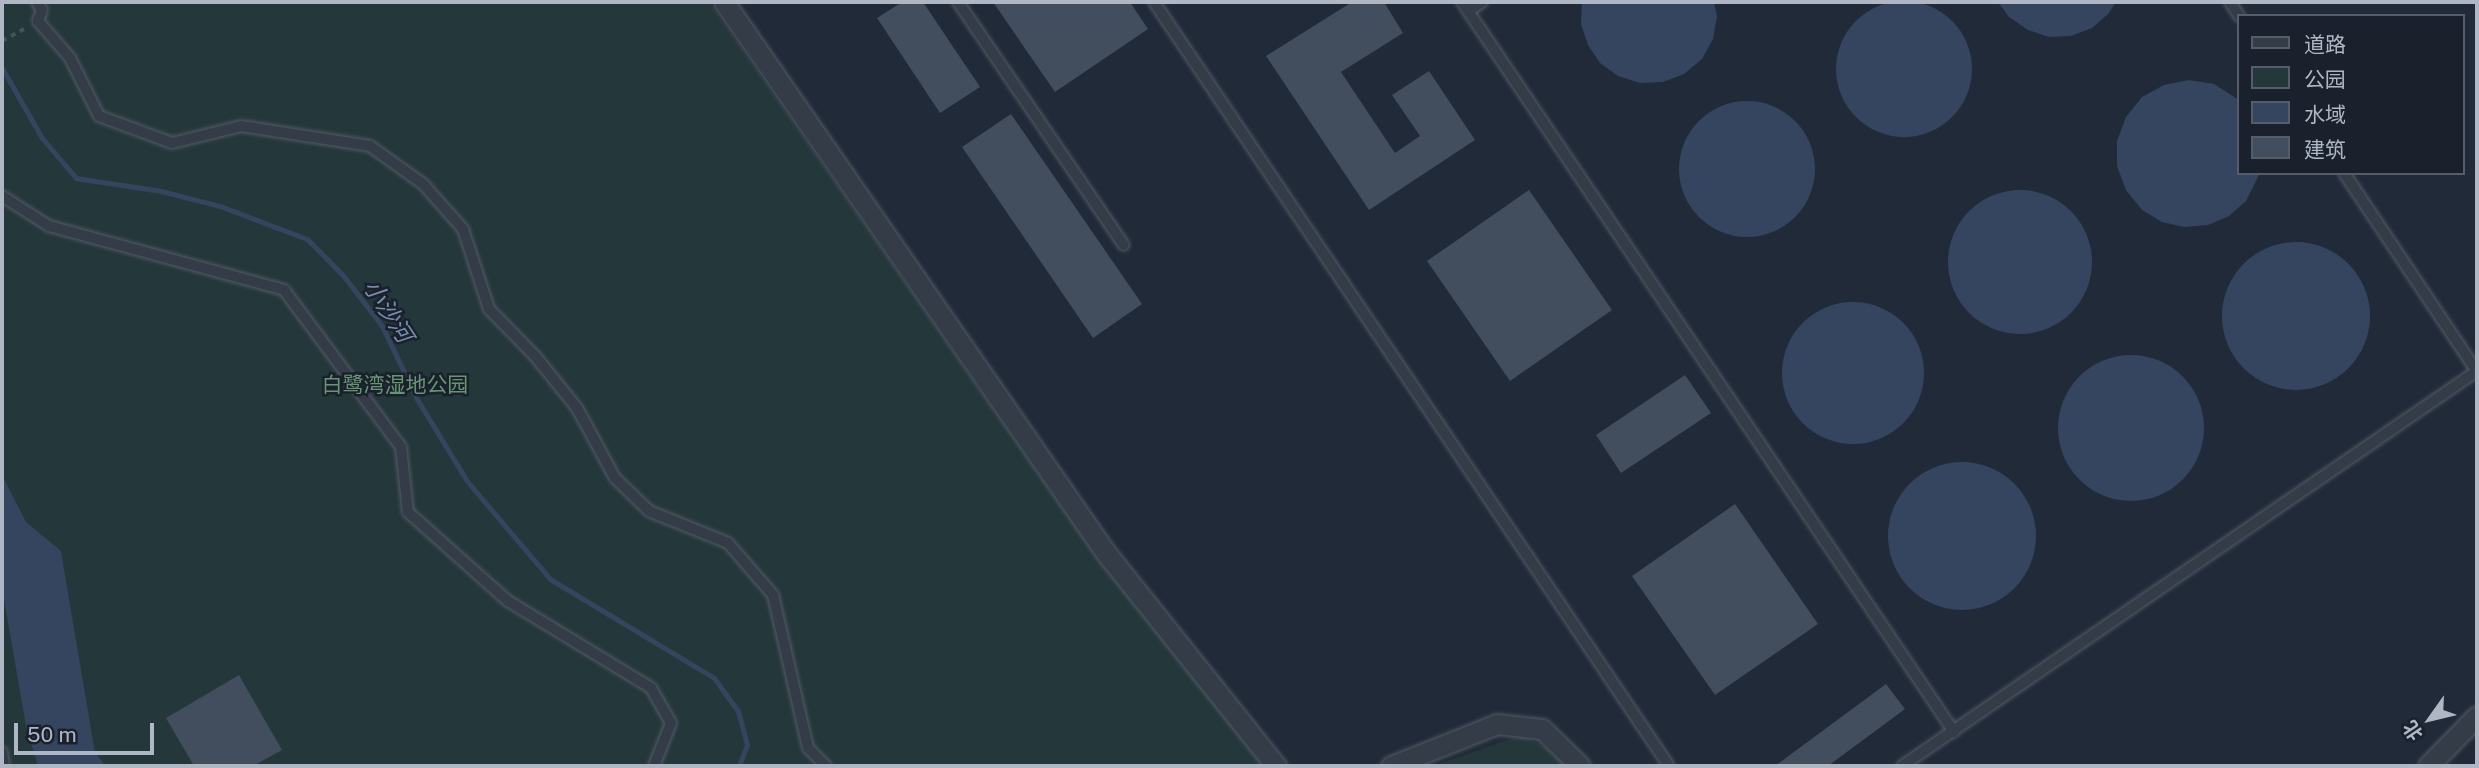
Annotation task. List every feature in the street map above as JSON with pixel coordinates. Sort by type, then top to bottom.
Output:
[{"type":"street","points":[[724,2],[1106,553],[1276,766]]},
{"type":"street","points":[[2428,766],[2477,716]]},
{"type":"street","points":[[1391,766],[1497,724],[1542,729],[1580,766]]},
{"type":"lane","points":[[37,2],[42,9],[38,21],[70,58],[99,116],[172,143],[242,126],[370,146],[423,184],[463,229],[489,309],[535,356],[577,408],[615,478],[649,511],[728,543],[773,595],[808,748],[826,766]]},
{"type":"lane","points":[[958,2],[1124,245]]},
{"type":"lane","points":[[1154,2],[1669,766]]},
{"type":"lane","points":[[1482,2],[1465,6],[1954,732]]},
{"type":"lane","points":[[1902,766],[2477,372],[2345,175]]},
{"type":"lane","points":[[2,196],[49,226],[284,290],[401,447],[408,512],[508,601],[651,688],[671,723],[654,766]]},
{"type":"lane","points":[[2,752],[4,766]]},
{"type":"path","points":[[2,41],[38,21]]},
{"type":"green space","name":"白鹭湾湿地公园","points":[[2,2],[709,2],[1098,559],[1265,766],[2,766]]},
{"type":"green space","points":[[1521,735],[1566,758],[1572,766],[1433,766]]},
{"type":"water","points":[[1904,1],[1930,6],[1952,21],[1967,43],[1972,69],[1967,95],[1952,117],[1930,132],[1904,137],[1878,132],[1856,117],[1841,95],[1836,69],[1841,43],[1856,21],[1878,6]]},
{"type":"water","points":[[1582,2],[1714,2],[1717,16],[1713,39],[1702,59],[1684,74],[1663,82],[1640,83],[1618,76],[1600,63],[1588,45],[1581,24]]},
{"type":"water","points":[[1998,2],[2116,2],[2108,14],[2092,28],[2071,36],[2049,37],[2028,30],[2009,17]]},
{"type":"water","points":[[2189,80],[2214,84],[2238,99],[2238,175],[2259,175],[2246,201],[2229,216],[2208,225],[2184,227],[2162,222],[2142,210],[2126,190],[2117,166],[2117,141],[2126,117],[2142,97],[2164,85]]},
{"type":"water","points":[[1747,101],[1773,107],[1795,121],[1809,143],[1815,169],[1809,195],[1795,217],[1773,231],[1747,237],[1721,231],[1699,217],[1685,195],[1679,169],[1685,143],[1699,121],[1721,107]]},
{"type":"water","points":[[2020,190],[2047,196],[2071,211],[2086,235],[2092,262],[2086,289],[2071,313],[2047,328],[2020,334],[1993,328],[1969,313],[1954,289],[1948,262],[1954,235],[1969,211],[1993,196]]},
{"type":"water","points":[[2296,242],[2324,248],[2348,264],[2364,288],[2370,316],[2364,344],[2348,368],[2324,384],[2296,390],[2268,384],[2244,368],[2228,344],[2222,316],[2228,288],[2244,264],[2268,248]]},
{"type":"water","points":[[1853,302],[1880,307],[1903,323],[1919,346],[1924,373],[1919,400],[1903,423],[1880,439],[1853,444],[1826,439],[1803,423],[1787,400],[1782,373],[1787,346],[1803,323],[1826,307]]},
{"type":"water","points":[[2131,355],[2159,361],[2182,377],[2198,400],[2204,428],[2198,456],[2182,479],[2159,495],[2131,501],[2103,495],[2080,479],[2064,456],[2058,428],[2064,400],[2080,377],[2103,361]]},
{"type":"water","points":[[1962,462],[1990,467],[2015,483],[2031,508],[2036,536],[2031,564],[2015,589],[1990,605],[1962,610],[1934,605],[1909,589],[1893,564],[1888,536],[1893,508],[1909,483],[1934,467]]},
{"type":"water","points":[[2,475],[26,522],[61,551],[95,753],[106,766],[38,766],[26,726],[2,588]]},
{"type":"building","points":[[902,2],[923,2],[980,87],[940,113],[877,18]]},
{"type":"building","points":[[993,2],[1130,2],[1148,29],[1055,92]]},
{"type":"building","points":[[1352,2],[1384,2],[1403,33],[1341,72],[1395,153],[1420,136],[1392,95],[1429,71],[1475,140],[1369,210],[1266,56]]},
{"type":"building","points":[[1011,114],[1142,304],[1093,338],[962,147]]},
{"type":"building","points":[[1529,190],[1612,310],[1510,381],[1427,261]]},
{"type":"building","points":[[1685,375],[1711,413],[1621,473],[1596,435]]},
{"type":"building","points":[[1735,504],[1818,624],[1715,695],[1632,576]]},
{"type":"building","points":[[239,675],[282,750],[253,766],[194,766],[166,718]]},
{"type":"building","points":[[1886,684],[1905,709],[1828,766],[1775,766]]},
{"type":"waterway","name":"小沙河","points":[[2,68],[42,138],[76,178],[161,191],[220,206],[307,239],[342,274],[382,326],[417,399],[467,481],[550,579],[714,678],[738,711],[747,745],[739,766]]}]
